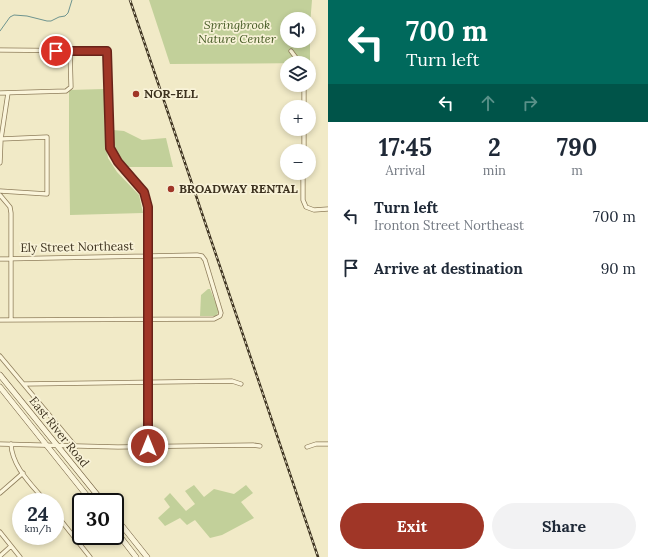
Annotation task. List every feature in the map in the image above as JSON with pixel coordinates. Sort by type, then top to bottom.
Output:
[{"type":"main road","name":"East River Road","points":[[0,375],[96,493]]},
{"type":"main road","name":"East River Road","points":[[0,387],[85,493]]},
{"type":"main road","points":[[124,528],[147,557]]},
{"type":"main road","points":[[124,542],[134,556]]},
{"type":"street","points":[[0,50],[107,51],[110,148],[118,162],[144,192],[148,207],[148,446]]},
{"type":"street","points":[[0,93],[66,91],[71,87],[70,51]]},
{"type":"street","points":[[291,51],[295,56]]},
{"type":"street","points":[[0,163],[1,139],[8,93]]},
{"type":"street","points":[[0,191],[47,194],[47,137],[1,139]]},
{"type":"street","points":[[303,180],[303,200],[306,207],[314,210],[328,209]]},
{"type":"street","points":[[0,195],[10,207],[11,213],[12,320]]},
{"type":"street","name":"Ely Street Northeast","points":[[0,258],[147,255],[202,256],[205,260],[221,310],[220,316],[214,319],[147,319]]},
{"type":"street","points":[[0,320],[147,319]]},
{"type":"street","points":[[0,356],[76,447]]},
{"type":"street","points":[[24,384],[232,382],[241,384]]},
{"type":"street","points":[[0,444],[47,444],[76,447],[260,446]]},
{"type":"street","points":[[12,444],[13,458],[39,493]]},
{"type":"street","points":[[307,447],[316,444],[328,444]]},
{"type":"street","points":[[0,493],[23,473]]},
{"type":"street","points":[[64,525],[90,557]]},
{"type":"street","points":[[0,532],[20,557]]},
{"type":"street","points":[[0,556],[11,546]]},
{"type":"green space","name":"Springbrook Nature Center","points":[[149,0],[312,0],[311,12],[280,12],[280,48],[310,48],[310,56],[280,56],[280,63],[170,64]]},
{"type":"green space","points":[[104,89],[105,137],[108,158],[117,172],[139,195],[143,213],[70,215],[69,90]]},
{"type":"green space","points":[[113,130],[124,131],[142,140],[166,138],[173,167],[127,167],[120,159],[116,150]]},
{"type":"green space","points":[[210,289],[219,311],[216,316],[200,316],[201,295]]},
{"type":"green space","points":[[194,485],[204,497],[214,489],[234,494],[246,485],[253,493],[241,502],[254,518],[222,535],[210,538],[195,520],[187,525],[180,518],[165,526],[158,518],[170,507],[164,499],[170,493],[186,511],[195,504],[185,491]]},
{"type":"waterway","points":[[0,31],[10,17],[14,15],[27,16],[47,21],[65,16],[68,13],[72,0]]},
{"type":"railway","points":[[130,0],[318,557]]},
{"type":"place","name":"NOR-ELL","points":[[136,94]]},
{"type":"place","name":"BROADWAY RENTAL","points":[[171,189]]},
{"type":"route","points":[[56,51],[107,51],[110,148],[118,162],[144,192],[148,207],[148,446]]}]
